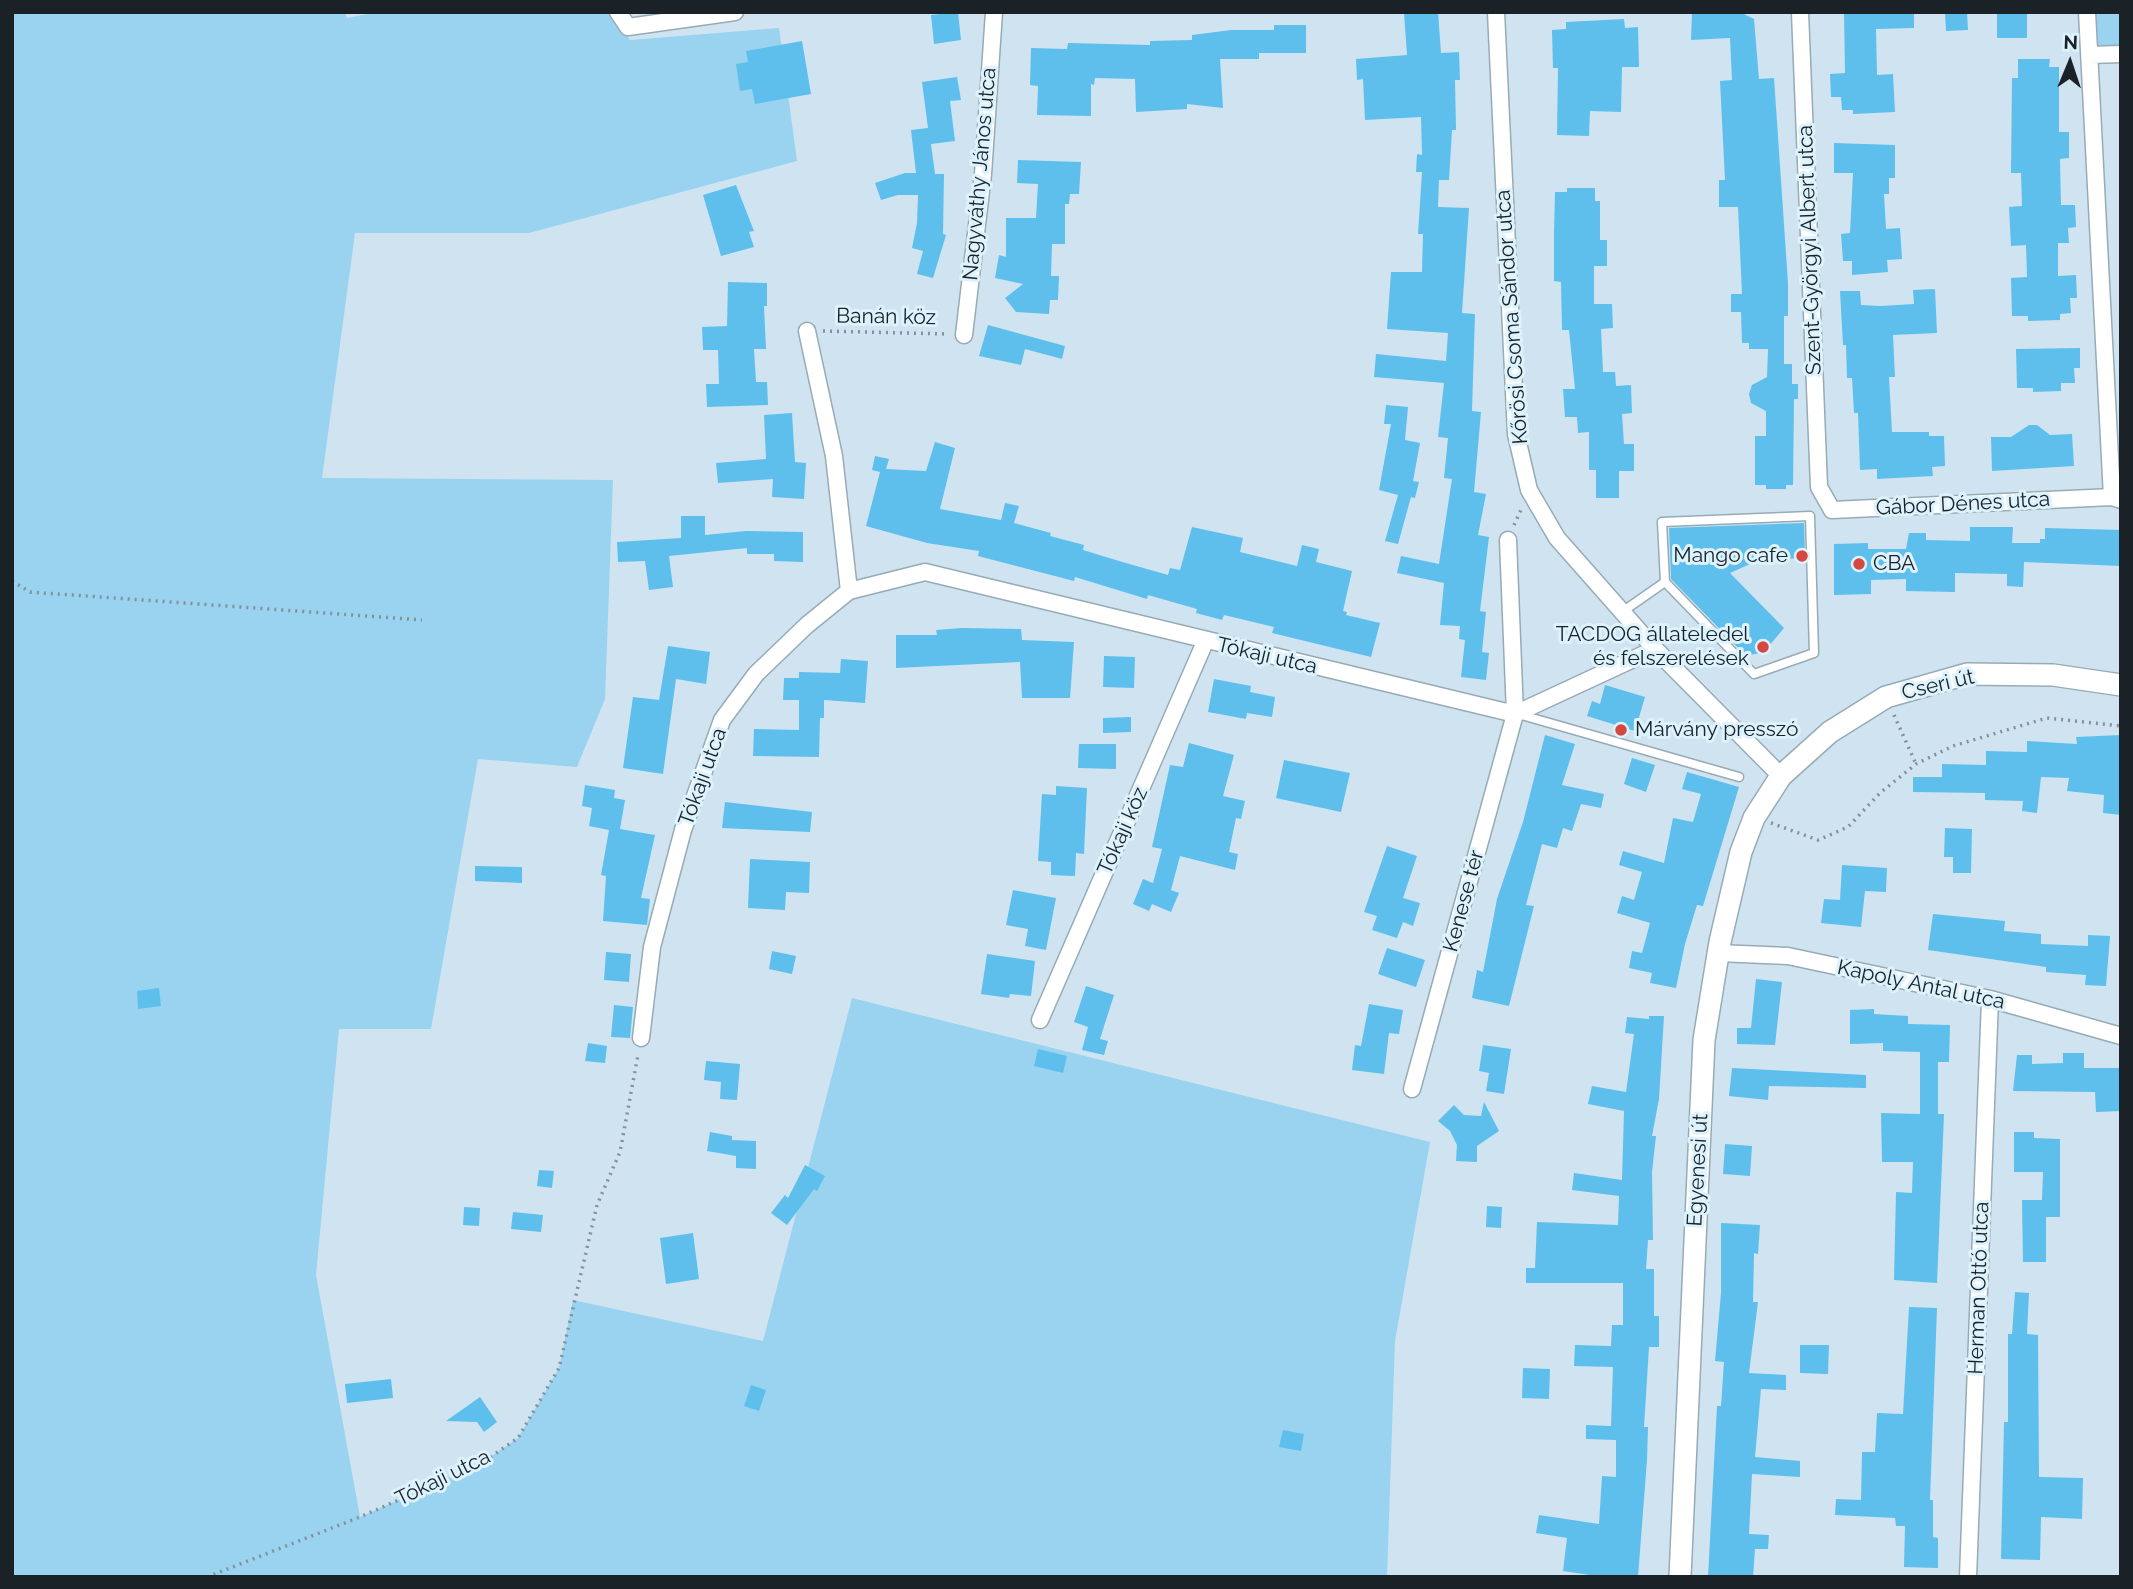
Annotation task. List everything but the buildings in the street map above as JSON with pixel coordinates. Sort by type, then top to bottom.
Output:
[{"type":"street","points":[[618,12],[628,27],[735,12]]},
{"type":"street","name":"Kőrösi Csoma Sándor utca","points":[[1496,12],[1516,434],[1529,490],[1557,538],[1622,612],[1781,776]]},
{"type":"street","name":"Szent-Györgyi Albert utca","points":[[1800,12],[1819,487]]},
{"type":"street","points":[[2087,12],[2117,498]]},
{"type":"street","name":"Nagyváthy János utca","points":[[964,335],[999,13]]},
{"type":"street","points":[[2090,55],[2121,54]]},
{"type":"street","points":[[807,331],[834,456],[849,592]]},
{"type":"street","name":"Gábor Dénes utca","points":[[1819,487],[1832,510],[2117,498]]},
{"type":"street","points":[[1507,540],[1515,714],[1655,649]]},
{"type":"street","name":"Tókaji utca","points":[[641,1038],[652,947],[683,830],[722,720],[755,674],[807,625],[849,592],[925,572],[1205,642],[1515,714]]},
{"type":"street","name":"Tókaji köz","points":[[1040,1020],[1205,642]]},
{"type":"street","name":"Cseri út","points":[[1781,776],[1830,732],[1886,697],[1967,674],[2053,675],[2121,685]]},
{"type":"street","name":"Kenese tér","points":[[1412,1089],[1515,714]]},
{"type":"street","name":"Egyenesi út","points":[[1680,1577],[1704,1040],[1718,953],[1741,852],[1754,818],[1781,776]]},
{"type":"street","name":"Kapoly Antal utca","points":[[1718,953],[1787,956],[1990,999],[2121,1036]]},
{"type":"street","name":"Herman Ottó utca","points":[[1968,1577],[1990,999]]},
{"type":"lane","points":[[1810,516],[1814,653],[1754,674],[1665,582],[1661,522],[1810,516]]},
{"type":"lane","points":[[1622,612],[1665,582]]},
{"type":"lane","name":"Tókaji utca","points":[[1515,714],[1739,777]]},
{"type":"path","name":"Banán köz","points":[[807,331],[964,335]]},
{"type":"path","points":[[1507,540],[1529,490]]},
{"type":"path","points":[[12,581],[30,592],[422,620]]},
{"type":"path","points":[[1886,697],[1916,764]]},
{"type":"path","points":[[1754,818],[1818,839],[1848,827],[1880,793],[1916,764],[1954,746],[2047,718],[2121,726]]},
{"type":"path","name":"Tókaji utca","points":[[206,1577],[360,1517],[480,1464],[518,1438],[559,1368],[597,1205],[620,1152],[641,1038]]},
{"type":"shaded area","points":[[12,12],[345,12],[347,18],[379,12],[611,12],[630,40],[779,28],[797,161],[529,233],[355,233],[322,478],[613,480],[605,699],[577,767],[478,759],[431,1029],[339,1029],[316,1275],[360,1517],[480,1464],[518,1438],[559,1368],[573,1300],[763,1341],[852,998],[1430,1142],[1395,1341],[1387,1577],[12,1577]]},
{"type":"shaded area","points":[[2087,12],[2121,12],[2121,54],[2090,55]]},
{"type":"place","name":"Mango cafe","points":[[1802,556]]},
{"type":"place","name":"CBA","points":[[1859,564]]},
{"type":"place","name":"TACDOG állateledel és felszerelések","points":[[1763,647]]},
{"type":"place","name":"Márvány presszó","points":[[1621,730]]}]
